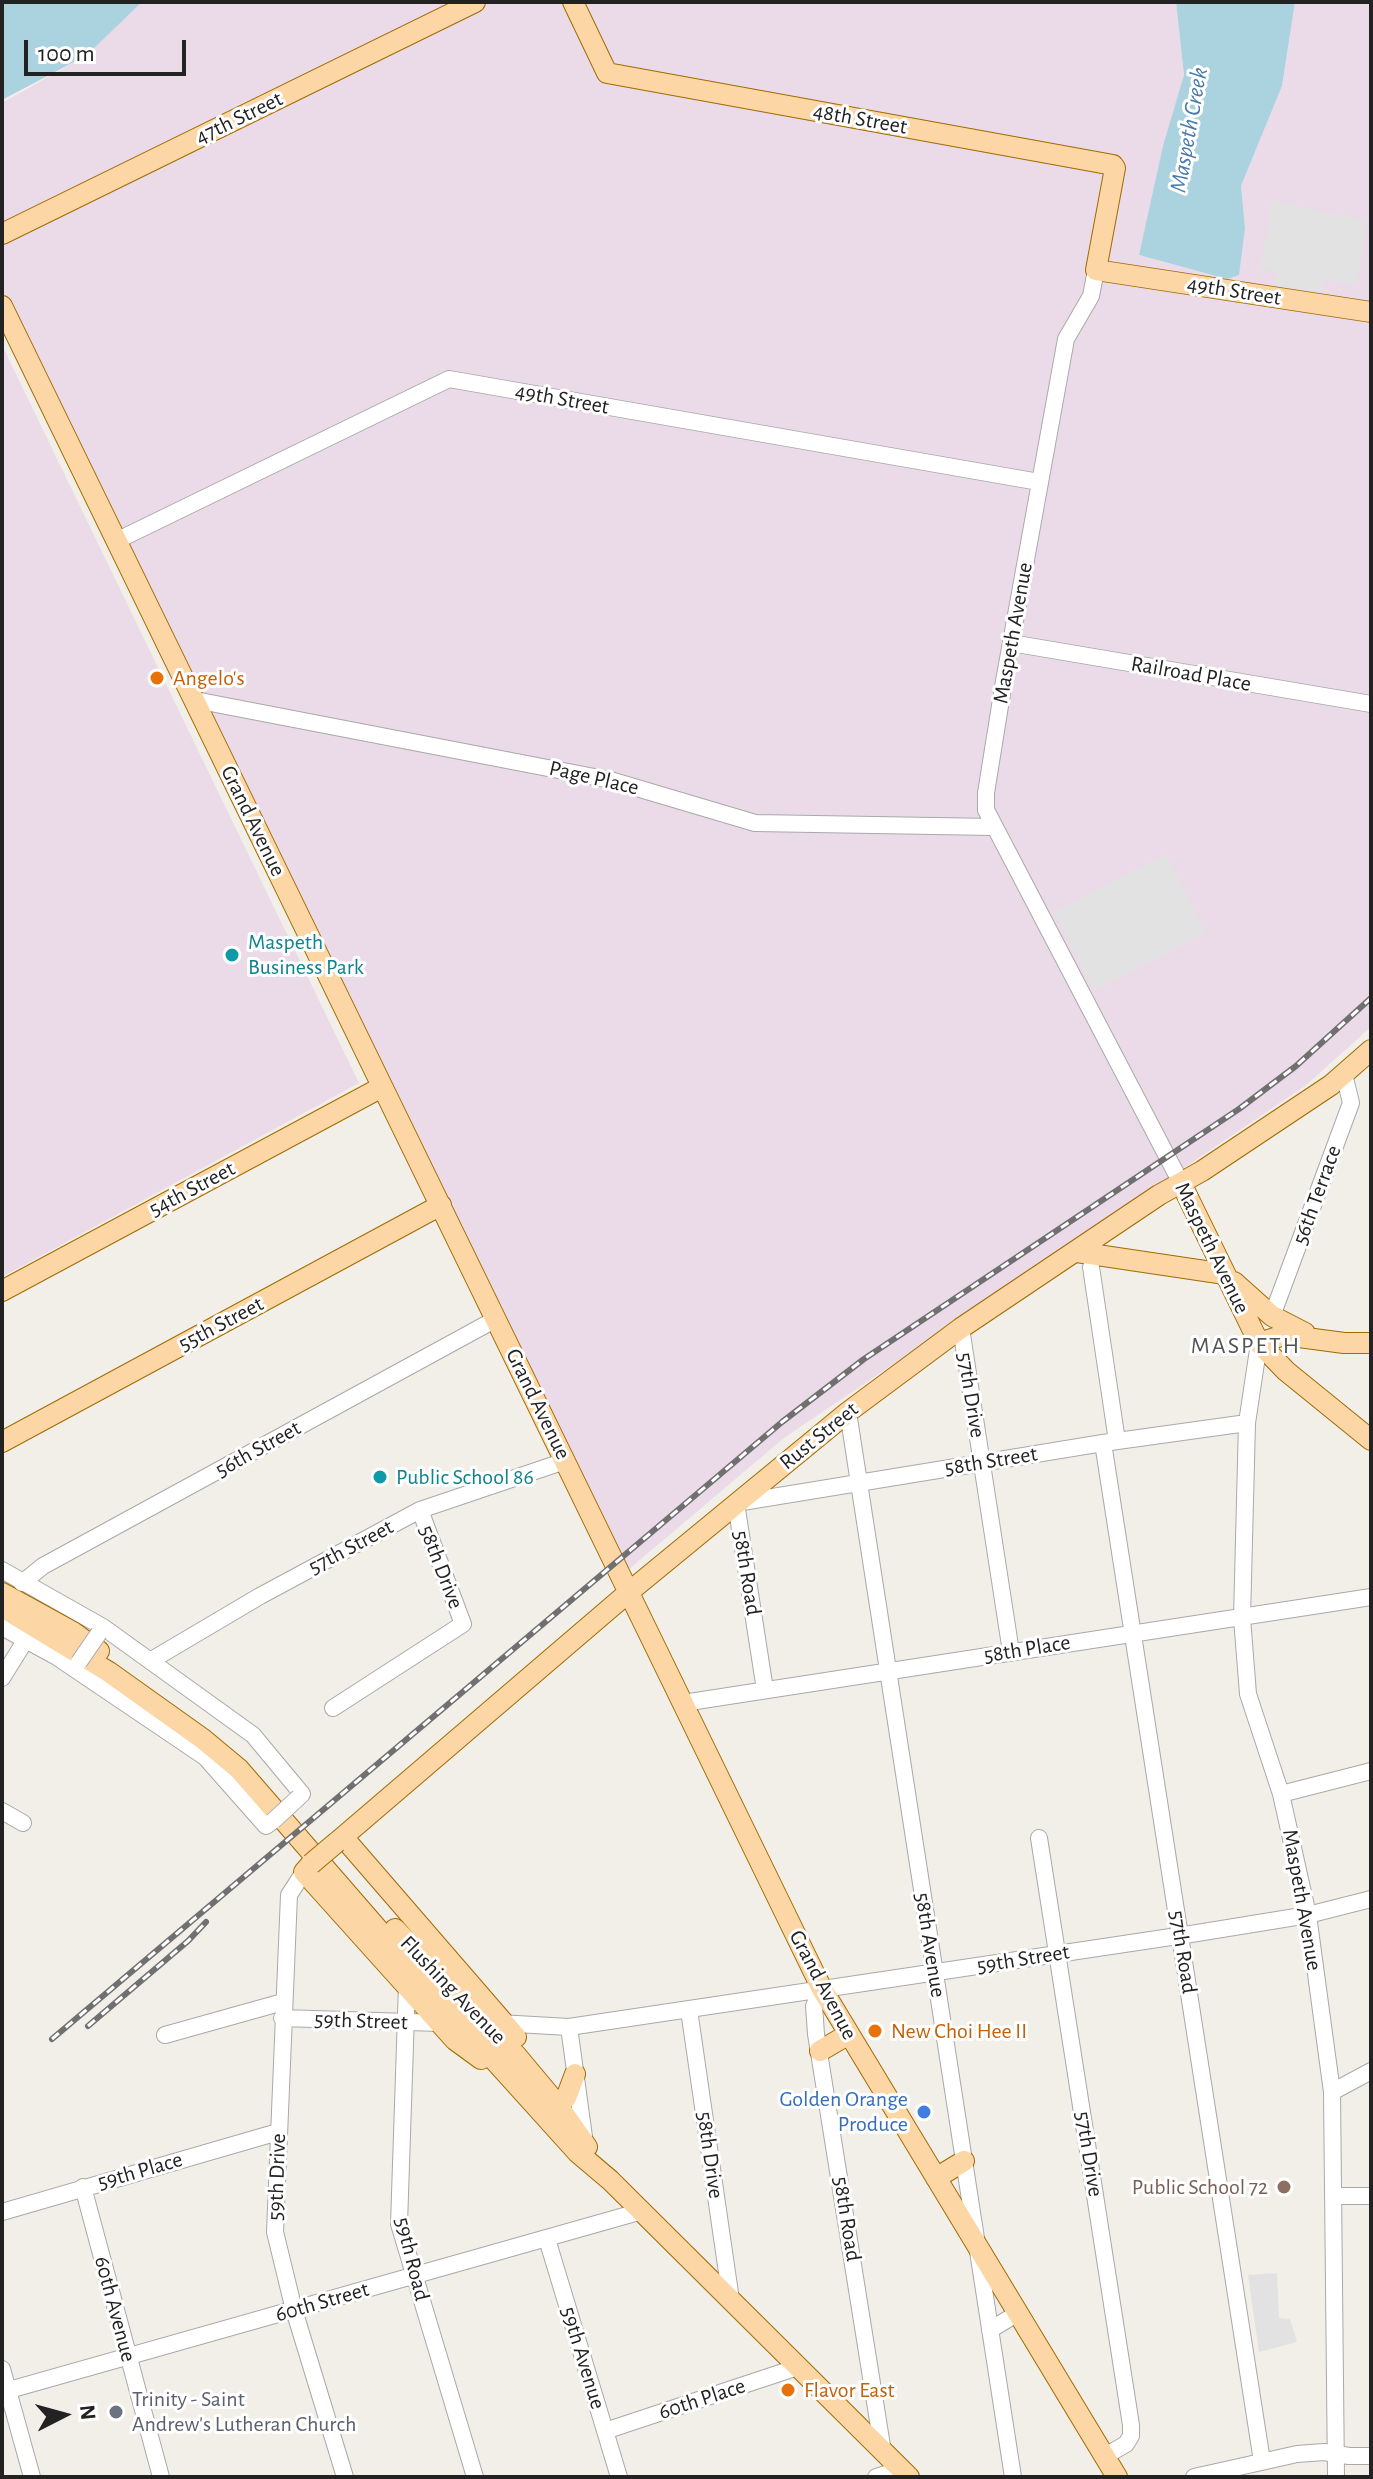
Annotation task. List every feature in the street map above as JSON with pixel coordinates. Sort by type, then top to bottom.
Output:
[{"type":"main road","name":"47th Street","points":[[2,234],[475,2]]},
{"type":"main road","name":"48th Street","points":[[573,2],[607,73],[1113,165]]},
{"type":"main road","name":"Maspeth Avenue","points":[[1096,270],[1115,168],[1113,165]]},
{"type":"main road","name":"49th Street","points":[[1096,270],[1371,312]]},
{"type":"main road","name":"Grand Avenue","points":[[2,306],[822,1989],[1117,2477]]},
{"type":"main road","name":"Rust Street","points":[[308,1868],[629,1592],[848,1412],[961,1328],[1049,1271],[1084,1260],[1159,1195],[1331,1085],[1371,1050]]},
{"type":"main road","name":"54th Street","points":[[2,1291],[382,1087]]},
{"type":"main road","name":"Maspeth Avenue","points":[[1181,1183],[1259,1343]]},
{"type":"main road","name":"55th Street","points":[[2,1442],[441,1205]]},
{"type":"main road","points":[[1084,1260],[1139,1262],[1225,1274],[1272,1316],[1316,1339]]},
{"type":"main road","points":[[1371,1343],[1284,1335],[1259,1343],[1286,1371],[1371,1440]]},
{"type":"main road","name":"Flushing Avenue","points":[[2,1593],[73,1632],[233,1748],[281,1798],[401,1936],[529,2055],[549,2108],[577,2152],[642,2211],[905,2473]]},
{"type":"main road","name":"Flushing Avenue","points":[[2,1607],[109,1672],[203,1739],[239,1769],[510,2079],[549,2108],[585,2144],[610,2180]]},
{"type":"main road","points":[[340,1840],[494,2022]]},
{"type":"main road","points":[[308,1868],[455,2040],[510,2079]]},
{"type":"main road","points":[[820,2051],[849,2034]]},
{"type":"main road","points":[[549,2108],[566,2098],[575,2074]]},
{"type":"main road","points":[[936,2178],[964,2161]]},
{"type":"street","name":"Maspeth Avenue","points":[[1096,270],[1091,296],[1066,339],[1011,643],[986,793],[986,810],[1181,1183]]},
{"type":"street","name":"49th Street","points":[[116,541],[449,379],[1039,482]]},
{"type":"street","name":"Railroad Place","points":[[1011,643],[1371,704]]},
{"type":"street","name":"Page Place","points":[[195,700],[610,780],[755,823],[994,827]]},
{"type":"street","name":"56th Terrace","points":[[1272,1316],[1351,1103],[1344,1074]]},
{"type":"street","name":"57th Road","points":[[1084,1260],[1133,1633],[1262,2461]]},
{"type":"street","name":"56th Street","points":[[22,1583],[43,1566],[496,1319]]},
{"type":"street","name":"57th Drive","points":[[961,1328],[1011,1652]]},
{"type":"street","name":"Maspeth Avenue","points":[[1259,1343],[1247,1423],[1242,1618],[1248,1694],[1281,1794],[1308,1915],[1332,2092],[1336,2477]]},
{"type":"street","name":"58th Avenue","points":[[848,1412],[1013,2477]]},
{"type":"street","name":"58th Street","points":[[736,1503],[1110,1442],[1247,1423]]},
{"type":"street","name":"57th Street","points":[[150,1661],[260,1596],[420,1510],[565,1461]]},
{"type":"street","name":"58th Road","points":[[736,1503],[765,1690]]},
{"type":"street","name":"58th Drive","points":[[333,1708],[463,1624],[420,1510]]},
{"type":"street","points":[[2,1570],[150,1661],[253,1735],[302,1794],[266,1826],[205,1757],[76,1665],[2,1627]]},
{"type":"street","name":"58th Place","points":[[683,1703],[1371,1597]]},
{"type":"street","points":[[76,1665],[101,1630]]},
{"type":"street","points":[[2,1678],[25,1641]]},
{"type":"street","points":[[1281,1794],[1371,1771]]},
{"type":"street","points":[[2,1811],[23,1823]]},
{"type":"street","name":"57th Drive","points":[[1039,1838],[1131,2425],[1131,2436],[1126,2444],[1105,2456]]},
{"type":"street","name":"59th Drive","points":[[308,1868],[289,1895],[275,2232],[294,2310],[345,2477]]},
{"type":"street","name":"59th Street","points":[[494,2022],[569,2027],[1308,1915],[1371,1899]]},
{"type":"street","name":"59th Road","points":[[407,1985],[399,2224],[475,2477]]},
{"type":"street","name":"58th Road","points":[[822,1989],[814,2006],[883,2452]]},
{"type":"street","name":"59th Street","points":[[165,2035],[283,2010],[405,2023],[440,2023]]},
{"type":"street","name":"58th Drive","points":[[689,2010],[731,2300]]},
{"type":"street","points":[[569,2027],[585,2144]]},
{"type":"street","points":[[1332,2092],[1371,2071]]},
{"type":"street","name":"59th Place","points":[[2,2212],[278,2132]]},
{"type":"street","name":"60th Avenue","points":[[83,2187],[161,2477]]},
{"type":"street","points":[[1334,2196],[1371,2196]]},
{"type":"street","name":"60th Street","points":[[5,2392],[642,2211]]},
{"type":"street","name":"59th Avenue","points":[[547,2239],[619,2477]]},
{"type":"street","points":[[990,2330],[1018,2313]]},
{"type":"street","name":"60th Place","points":[[605,2431],[798,2367]]},
{"type":"street","points":[[2,2369],[5,2392],[32,2477]]},
{"type":"street","points":[[1194,2477],[1313,2452],[1371,2456]]},
{"type":"street","points":[[876,2477],[905,2473]]},
{"type":"shaded area","points":[[142,2],[1176,2],[1184,75],[1139,255],[1227,279],[1245,228],[1241,186],[1282,86],[1295,2],[1371,2],[1371,1027],[1305,1086],[784,1438],[621,1576],[2,306],[2,103],[87,55]]},
{"type":"shaded area","points":[[1271,200],[1366,221],[1357,285],[1324,280],[1322,293],[1274,286],[1276,271],[1261,269]]},
{"type":"shaded area","points":[[2,345],[359,1083],[2,1277]]},
{"type":"shaded area","points":[[1166,854],[1206,933],[1094,991],[1054,912]]},
{"type":"shaded area","points":[[1277,2273],[1279,2318],[1290,2319],[1297,2342],[1259,2352],[1248,2275]]},
{"type":"water","points":[[2,2],[142,2],[87,55],[2,100]]},
{"type":"water","name":"Maspeth Creek","points":[[1176,2],[1295,2],[1282,86],[1241,186],[1245,228],[1239,275],[1227,279],[1139,255],[1163,146],[1184,75]]},
{"type":"railway","points":[[52,2039],[782,1422],[864,1359],[1239,1109],[1296,1066],[1371,998]]},
{"type":"railway","points":[[88,2026],[206,1922]]},
{"type":"place","name":"Angelo's","points":[[157,678]]},
{"type":"place","name":"Maspeth Business Park","points":[[232,955]]},
{"type":"place","name":"Public School 86","points":[[380,1477]]},
{"type":"place","name":"New Choi Hee II","points":[[875,2031]]},
{"type":"place","name":"Golden Orange Produce","points":[[924,2112]]},
{"type":"place","name":"Public School 72","points":[[1284,2187]]},
{"type":"place","name":"Flavor East","points":[[788,2390]]},
{"type":"place","name":"Trinity - Saint Andrew's Lutheran Church","points":[[116,2412]]},
{"type":"district","name":"MASPETH","points":[[1246,1346]]}]
